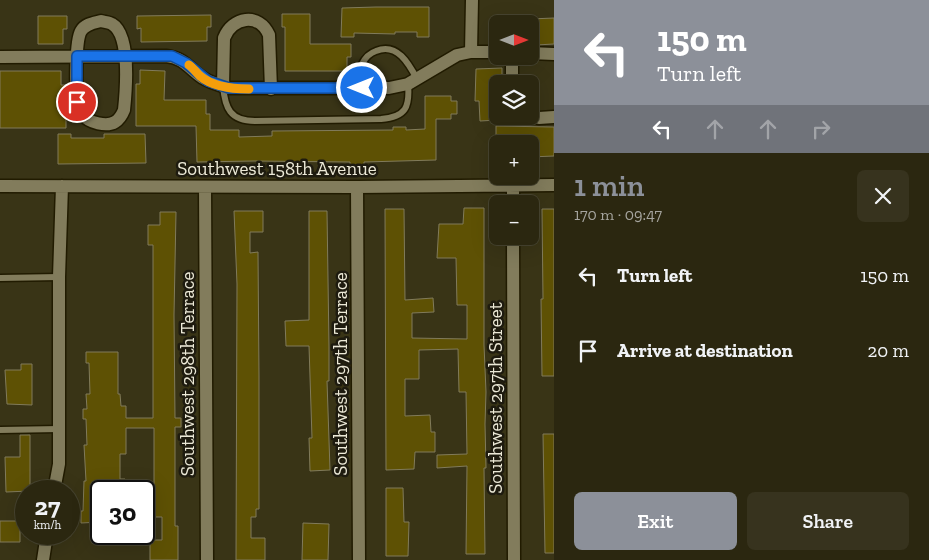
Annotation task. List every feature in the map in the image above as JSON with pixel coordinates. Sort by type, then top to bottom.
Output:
[{"type":"street","points":[[471,52],[472,0]]},
{"type":"street","points":[[223,86],[224,38],[226,30],[236,22],[250,19],[261,23],[269,34],[271,89]]},
{"type":"street","points":[[101,21],[112,24],[121,33],[125,57],[124,110],[121,118],[114,123],[101,124],[84,117],[77,102],[77,56],[80,32],[88,24],[101,21]]},
{"type":"street","points":[[0,57],[125,57],[159,55],[179,58],[208,81],[241,89],[389,88],[412,81],[457,55],[471,52],[489,52]]},
{"type":"street","points":[[539,53],[554,54]]},
{"type":"street","points":[[539,118],[554,117]]},
{"type":"street","points":[[513,185],[513,195]]},
{"type":"street","name":"Southwest 158th Avenue","points":[[0,186],[357,187],[513,185]]},
{"type":"street","name":"Southwest 158th Avenue","points":[[539,185],[554,185]]},
{"type":"street","points":[[56,480],[59,464],[59,277],[62,186]]},
{"type":"street","name":"Southwest 298th Terrace","points":[[205,187],[207,560]]},
{"type":"street","name":"Southwest 297th Terrace","points":[[357,187],[360,560]]},
{"type":"street","name":"Southwest 297th Street","points":[[513,245],[514,560]]},
{"type":"street","points":[[43,560],[45,545]]},
{"type":"lane","points":[[223,86],[224,99],[232,114],[241,120],[381,119],[396,117],[405,110],[412,81],[410,65],[400,54],[389,49],[384,48],[372,52],[362,64],[362,88]]},
{"type":"lane","points":[[0,278],[59,277]]},
{"type":"lane","points":[[0,430],[59,429]]},
{"type":"building","points":[[429,7],[429,37],[417,37],[417,32],[395,32],[395,34],[354,33],[354,37],[341,37],[342,8]]},
{"type":"building","points":[[282,14],[310,14],[310,44],[351,44],[351,57],[347,57],[347,71],[285,71],[285,27],[282,27]]},
{"type":"building","points":[[211,15],[211,27],[207,27],[207,41],[141,42],[141,28],[137,29],[137,16]]},
{"type":"building","points":[[38,16],[67,16],[67,29],[63,29],[63,44],[38,44]]},
{"type":"building","points":[[554,18],[554,44],[539,45],[539,19]]},
{"type":"building","points":[[502,68],[502,75],[489,75],[489,120],[480,121],[479,101],[475,101],[476,69]]},
{"type":"building","points":[[140,70],[165,71],[164,100],[206,100],[206,114],[210,114],[210,130],[239,130],[239,137],[272,136],[272,131],[393,130],[393,127],[406,127],[406,130],[425,129],[425,96],[451,96],[451,101],[457,101],[457,114],[451,114],[451,119],[436,119],[436,160],[364,162],[364,169],[350,169],[350,162],[197,162],[196,126],[136,126],[136,84],[140,84]]},
{"type":"building","points":[[0,71],[61,71],[61,85],[66,85],[66,128],[0,128]]},
{"type":"building","points":[[496,126],[554,127],[554,156],[539,157],[539,135],[496,135]]},
{"type":"building","points":[[58,134],[71,134],[71,138],[104,138],[104,134],[145,134],[146,163],[58,164]]},
{"type":"building","points":[[464,208],[484,208],[485,554],[466,554],[467,466],[437,468],[437,455],[467,454],[466,392],[459,392],[458,349],[419,350],[419,379],[405,379],[405,416],[430,415],[431,432],[435,432],[435,452],[415,452],[414,469],[386,470],[385,209],[404,209],[405,300],[433,298],[434,312],[412,313],[412,338],[467,339],[467,305],[457,305],[456,258],[437,258],[439,224],[463,224]]},
{"type":"building","points":[[542,209],[554,209],[554,376],[542,376]]},
{"type":"building","points":[[234,211],[263,211],[263,232],[250,232],[250,253],[258,252],[259,376],[259,509],[256,509],[256,517],[251,517],[251,538],[265,538],[265,560],[236,560],[237,284]]},
{"type":"building","points":[[309,211],[327,211],[329,381],[327,381],[330,470],[310,471],[309,438],[312,438],[309,346],[286,346],[285,321],[309,320]]},
{"type":"building","points":[[160,212],[176,212],[175,418],[181,418],[181,427],[175,427],[175,526],[178,526],[178,560],[150,560],[150,545],[155,545],[155,540],[162,540],[162,517],[155,517],[154,428],[126,428],[126,454],[120,454],[120,479],[125,480],[90,480],[90,523],[81,523],[84,481],[86,481],[84,445],[87,445],[86,419],[83,419],[83,409],[87,409],[86,394],[90,394],[89,363],[86,363],[86,352],[118,352],[118,394],[120,394],[121,406],[126,406],[126,418],[153,418],[153,245],[148,245],[148,225],[160,225]]},
{"type":"building","points":[[21,364],[32,364],[32,405],[7,404],[5,370],[21,370]]},
{"type":"building","points":[[543,434],[554,434],[554,553],[545,553]]},
{"type":"building","points":[[20,435],[30,435],[30,480],[15,480],[15,492],[6,492],[5,457],[20,457]]},
{"type":"building","points":[[386,488],[403,488],[404,522],[409,522],[408,556],[386,556]]},
{"type":"building","points":[[0,521],[15,521],[15,542],[0,542]]},
{"type":"building","points":[[303,523],[329,524],[328,560],[302,560]]},
{"type":"slow traffic","points":[[189,65],[200,76],[218,85],[229,88],[249,89]]},
{"type":"route","points":[[77,102],[77,56],[172,56],[179,58],[208,81],[229,88],[362,88]]}]
